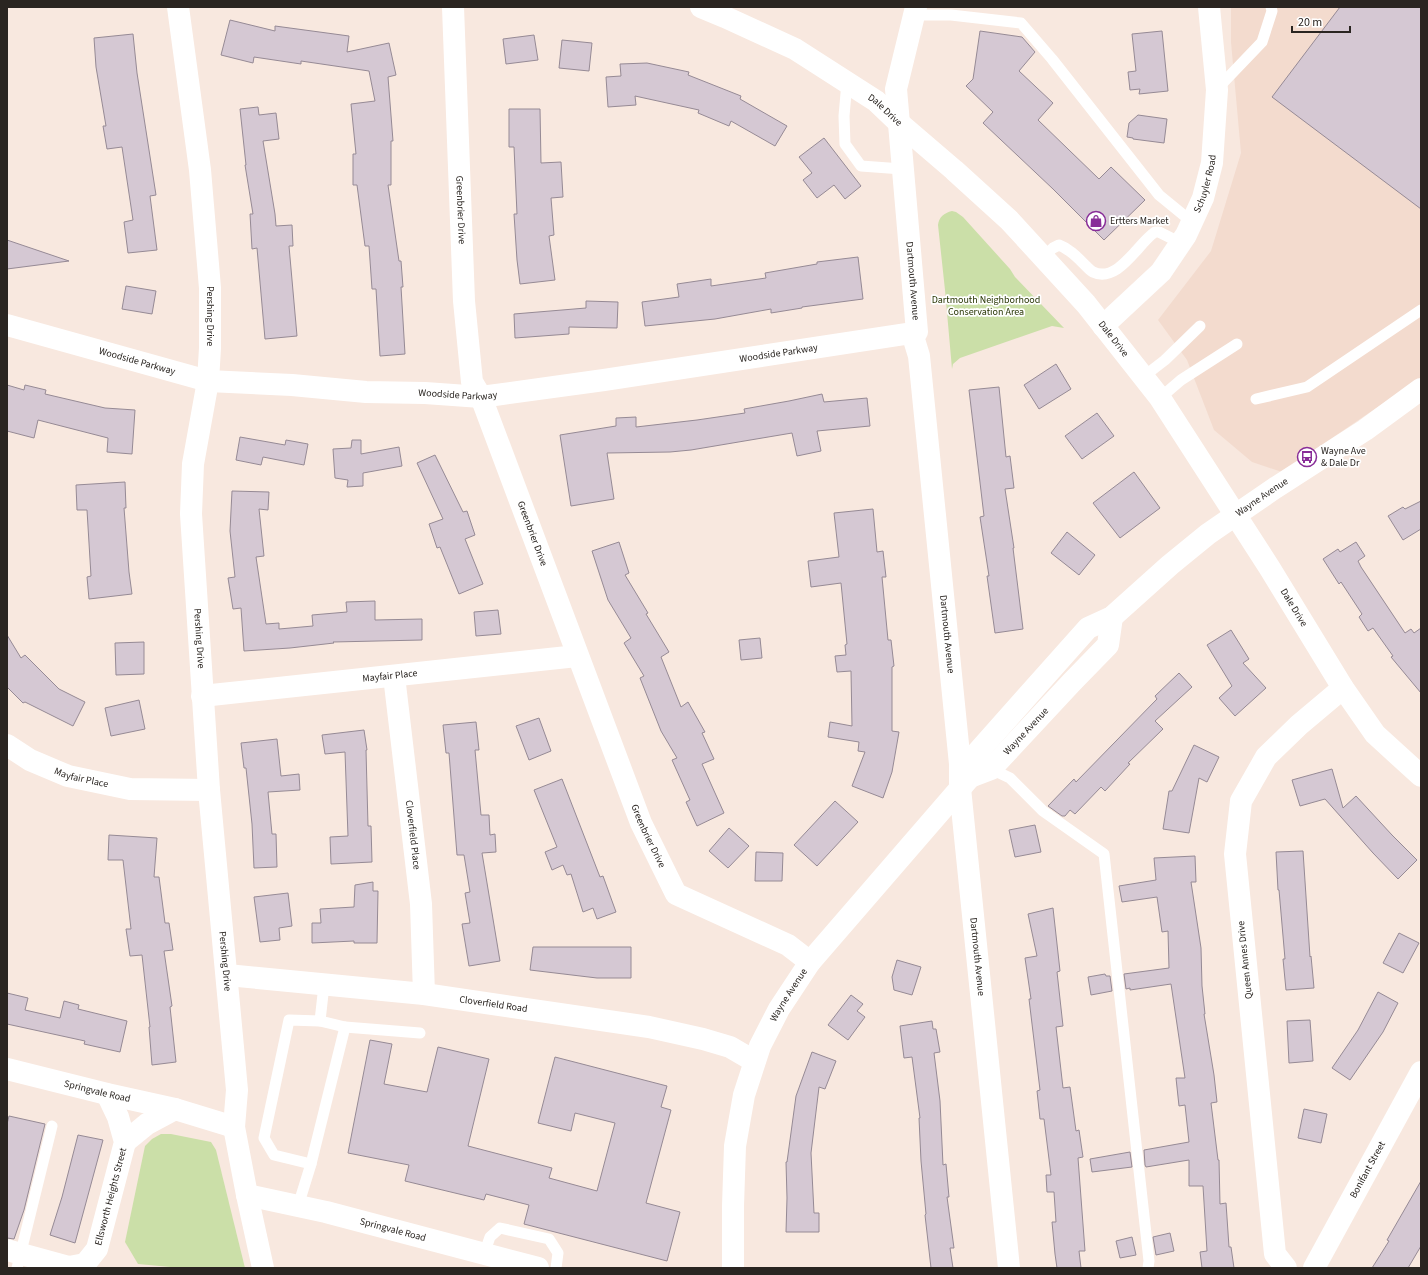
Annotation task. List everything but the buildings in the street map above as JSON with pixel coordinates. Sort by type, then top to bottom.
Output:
[{"type":"street","name":"Pershing Drive","points":[[178,7],[200,170],[210,288],[210,348],[208,381],[193,464],[191,514],[202,696],[209,790],[237,1090],[234,1127],[263,1268]]},
{"type":"street","name":"Greenbrier Drive","points":[[453,7],[464,301],[472,382],[481,397],[641,823],[676,894],[788,945],[810,962]]},
{"type":"street","name":"Dale Drive","points":[[701,7],[795,49],[876,101],[1009,220],[1086,304],[1160,398],[1236,514],[1343,688],[1375,734],[1421,776]]},
{"type":"street","name":"Schuyler Road","points":[[1103,326],[1161,272],[1186,235],[1203,198],[1212,163],[1217,90],[1209,7]]},
{"type":"street","name":"Dartmouth Avenue","points":[[915,11],[896,89],[917,332],[912,332],[919,356],[960,764],[965,783],[1009,1268]]},
{"type":"street","name":"Woodside Parkway","points":[[7,325],[208,381],[292,385],[366,392],[425,393],[481,397],[604,380],[912,332]]},
{"type":"street","name":"Wayne Avenue","points":[[965,783],[975,755],[1088,628],[1112,617],[1197,542],[1236,514],[1365,430],[1421,389]]},
{"type":"street","name":"Wayne Avenue","points":[[733,1268],[735,1146],[744,1095],[760,1046],[779,1009],[810,962],[965,783],[991,769],[1108,645],[1112,617]]},
{"type":"street","name":"Mayfair Place","points":[[202,696],[578,656]]},
{"type":"street","name":"Cloverfield Place","points":[[394,676],[421,904],[424,994]]},
{"type":"street","name":"Queen Annes Drive","points":[[1286,1268],[1275,1254],[1235,854],[1241,801],[1266,757],[1299,725],[1343,688]]},
{"type":"street","name":"Mayfair Place","points":[[7,745],[30,760],[68,776],[130,789],[209,790]]},
{"type":"street","name":"Cloverfield Road","points":[[227,975],[424,994],[649,1027],[703,1039],[730,1047],[754,1061]]},
{"type":"street","name":"Springvale Road","points":[[7,1069],[175,1109],[234,1127]]},
{"type":"street","name":"Bonifant Street","points":[[1314,1268],[1421,1072]]},
{"type":"street","name":"Ellsworth Heights Street","points":[[15,1258],[69,1267],[85,1264],[97,1250],[125,1142],[118,1117],[107,1094]]},
{"type":"street","name":"Ellsworth Heights Street","points":[[125,1142],[147,1124],[175,1109]]},
{"type":"street","name":"Springvale Road","points":[[247,1195],[326,1212],[538,1268]]},
{"type":"lane","points":[[1217,90],[1262,42],[1272,11],[1270,7]]},
{"type":"lane","points":[[915,11],[1021,23],[1159,195],[1192,222]]},
{"type":"lane","points":[[847,82],[844,116],[845,144],[861,166],[902,169]]},
{"type":"lane","points":[[1043,257],[1059,245],[1066,247],[1093,272],[1103,274],[1114,272],[1126,262],[1155,232],[1160,232],[1181,243]]},
{"type":"lane","points":[[1256,400],[1307,387],[1421,310]]},
{"type":"lane","points":[[1144,377],[1165,360],[1200,326]]},
{"type":"lane","points":[[1160,398],[1181,380],[1237,344]]},
{"type":"lane","points":[[991,769],[1010,778],[1043,811],[1104,854],[1149,1261],[1148,1268]]},
{"type":"lane","points":[[320,1021],[324,985]]},
{"type":"lane","points":[[311,1164],[274,1155],[264,1138],[289,1020],[320,1021],[344,1028],[420,1033]]},
{"type":"lane","points":[[298,1206],[311,1164],[344,1028]]},
{"type":"lane","points":[[15,1258],[52,1126]]},
{"type":"lane","points":[[484,1254],[490,1237],[500,1228],[549,1239],[558,1253],[556,1268]]},
{"type":"shaded area","points":[[1231,7],[1421,7],[1421,380],[1385,402],[1282,472],[1252,462],[1214,430],[1187,360],[1158,320],[1211,251],[1241,153],[1231,42]]},
{"type":"green space","name":"Dartmouth Neighborhood Conservation Area","points":[[952,211],[963,217],[1010,269],[1015,277],[1064,328],[1052,326],[960,358],[953,364],[952,369],[938,225],[942,216]]},
{"type":"green space","points":[[161,1134],[171,1134],[211,1142],[216,1150],[245,1268],[181,1268],[138,1264],[125,1242],[145,1146],[152,1139]]},
{"type":"place","name":"Ertters Market","points":[[1096,221]]},
{"type":"place","name":"Wayne Ave & Dale Dr","points":[[1307,457]]}]
